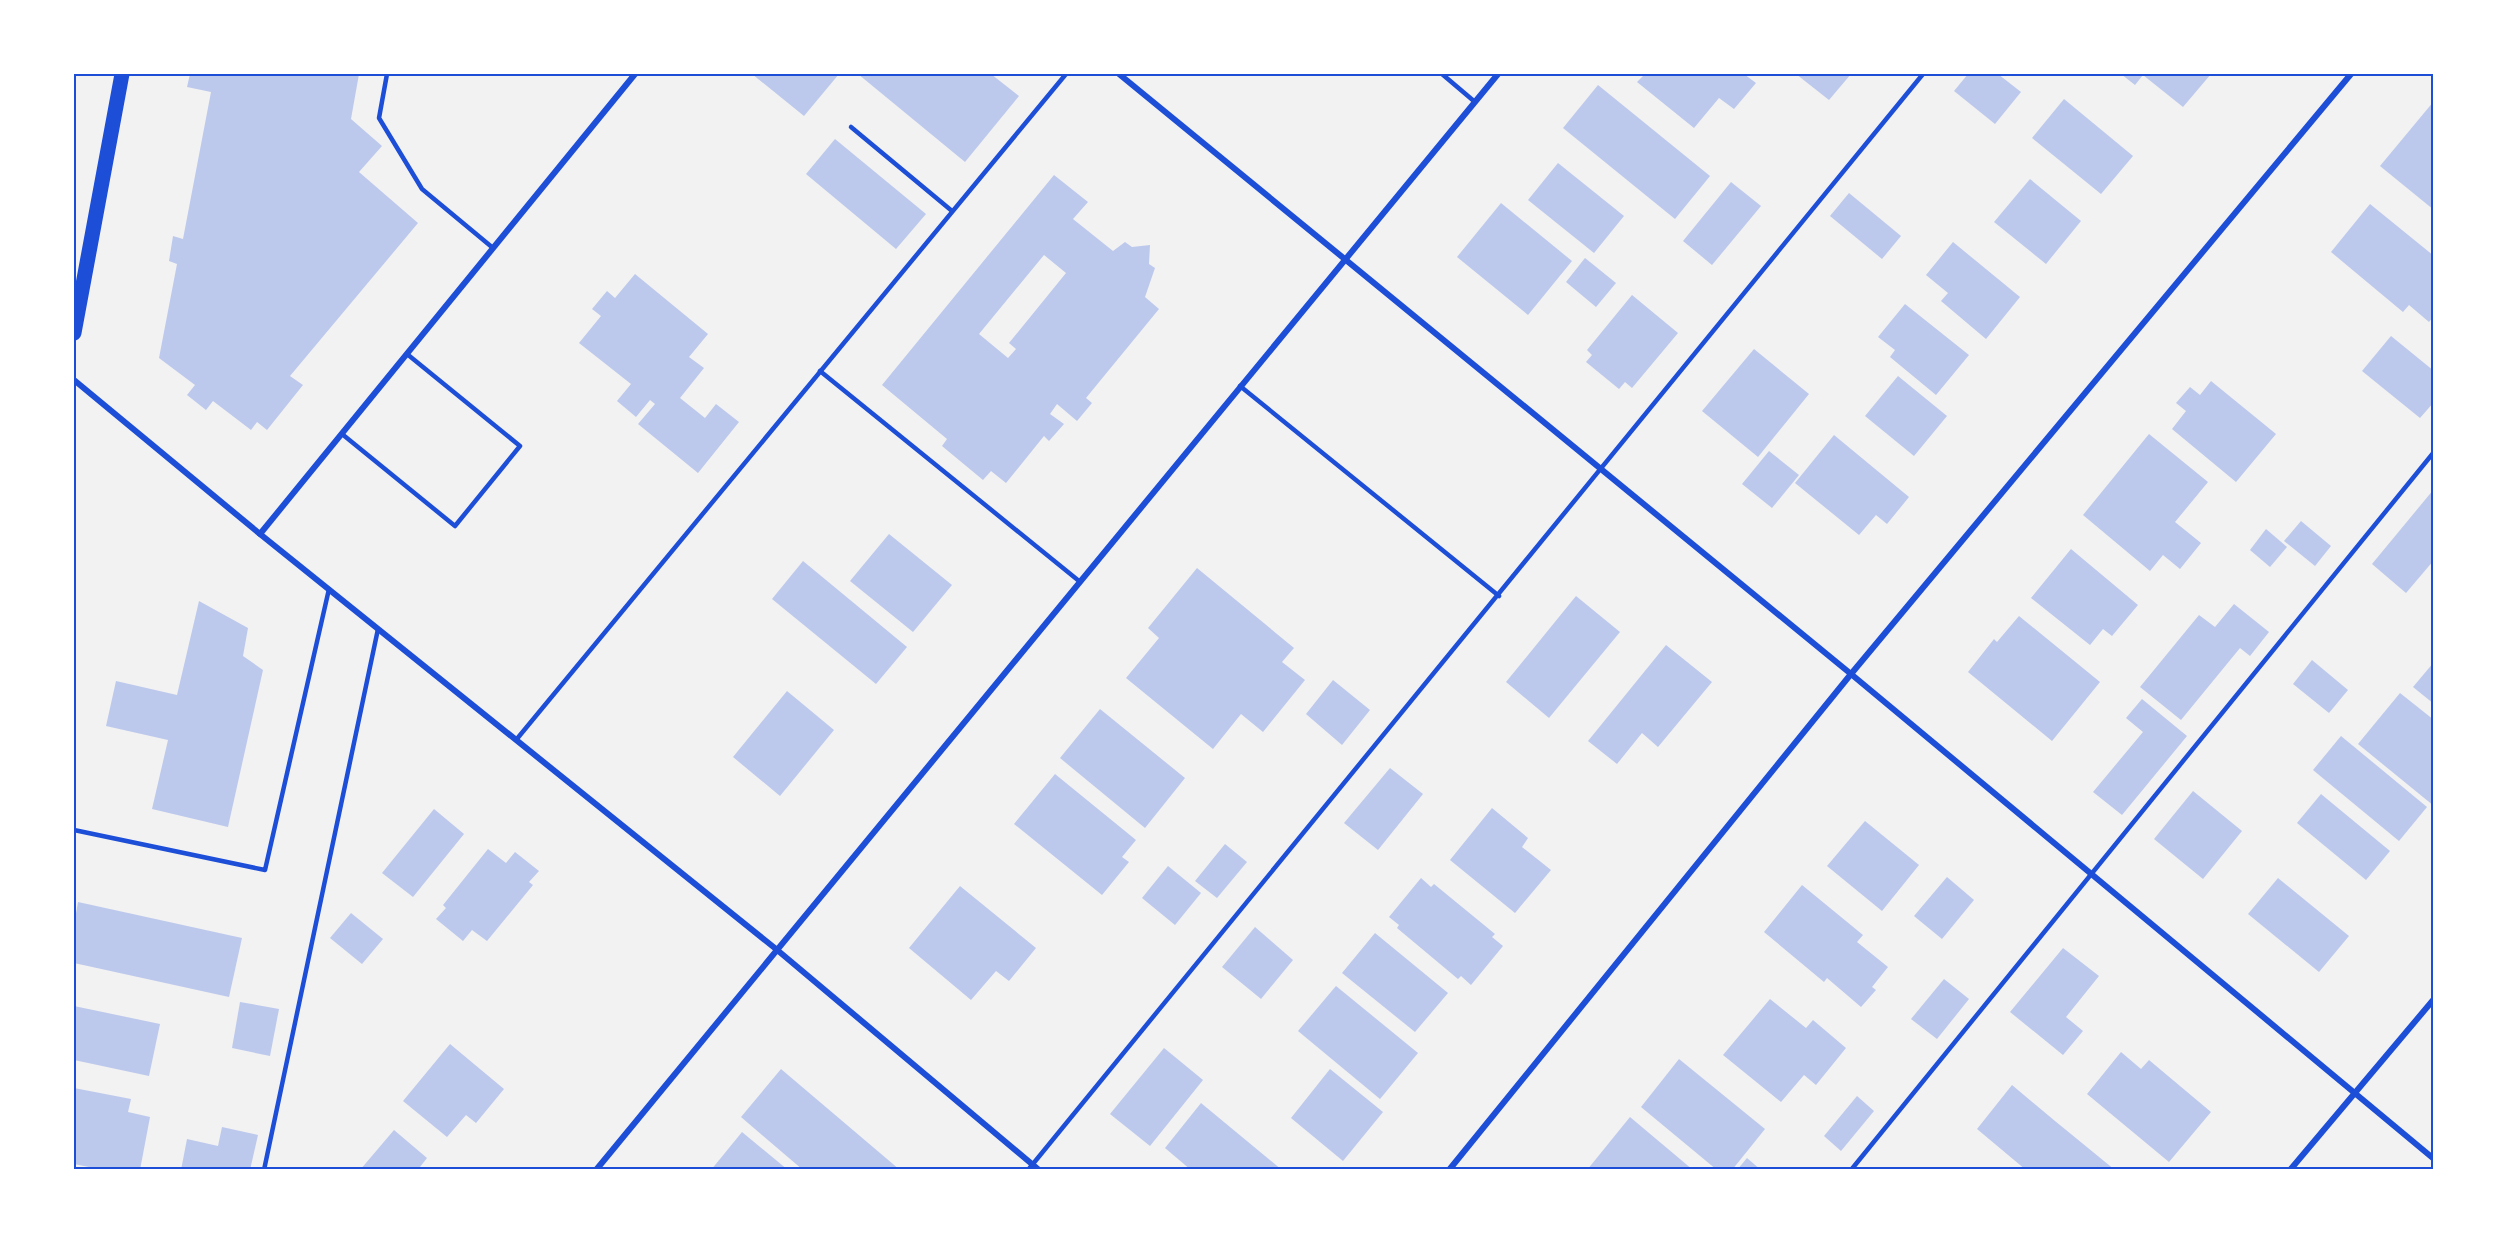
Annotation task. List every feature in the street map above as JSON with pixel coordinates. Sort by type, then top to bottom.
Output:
[{"type":"main road","points":[[74,333],[122,74]]},
{"type":"street","points":[[260,534],[635,74]]},
{"type":"street","points":[[1119,74],[1851,674],[2433,1159]]},
{"type":"street","points":[[596,1170],[1498,74]]},
{"type":"street","points":[[1449,1170],[1851,674],[2351,74]]},
{"type":"street","points":[[74,380],[260,534],[776,949],[1031,1167],[1039,1170]]},
{"type":"street","points":[[2290,1170],[2433,999]]},
{"type":"lane","points":[[387,74],[379,118],[422,189],[493,248]]},
{"type":"lane","points":[[516,740],[1066,74]]},
{"type":"lane","points":[[1442,74],[1475,102]]},
{"type":"lane","points":[[1031,1167],[1923,74]]},
{"type":"lane","points":[[851,128],[952,211]]},
{"type":"lane","points":[[342,434],[454,526],[513,455],[520,446],[407,354]]},
{"type":"lane","points":[[820,371],[1079,581]]},
{"type":"lane","points":[[1240,386],[1499,596]]},
{"type":"lane","points":[[1851,1170],[2433,452]]},
{"type":"lane","points":[[74,830],[265,870],[329,589]]},
{"type":"lane","points":[[264,1170],[378,629]]},
{"type":"building","points":[[190,74],[359,74],[351,119],[382,146],[359,172],[418,223],[290,376],[303,385],[267,430],[257,422],[251,430],[213,401],[206,410],[187,395],[195,385],[159,358],[177,264],[169,261],[173,236],[183,239],[211,92],[187,87]]},
{"type":"building","points":[[752,74],[839,74],[804,116]]},
{"type":"building","points":[[858,74],[991,74],[1019,96],[965,162]]},
{"type":"building","points":[[1645,74],[1744,74],[1756,83],[1734,109],[1719,98],[1694,128],[1637,82]]},
{"type":"building","points":[[1796,74],[1851,74],[1829,100]]},
{"type":"building","points":[[1968,74],[1998,74],[2021,92],[1995,124],[1954,91]]},
{"type":"building","points":[[2121,74],[2211,74],[2183,107],[2143,75],[2135,85]]},
{"type":"building","points":[[1598,85],[1710,176],[1675,219],[1563,128]]},
{"type":"building","points":[[2064,99],[2133,156],[2101,194],[2032,138]]},
{"type":"building","points":[[2434,101],[2434,210],[2380,166]]},
{"type":"building","points":[[835,139],[926,214],[896,249],[806,174]]},
{"type":"building","points":[[1558,163],[1624,216],[1594,253],[1528,200]]},
{"type":"building","points":[[1054,175],[1088,202],[1073,219],[1113,251],[1125,242],[1132,247],[1150,245],[1149,264],[1155,268],[1145,297],[1159,309],[1086,398],[1092,403],[1077,421],[1057,404],[1050,414],[1064,424],[1049,441],[1044,436],[1006,483],[991,471],[983,480],[942,446],[947,439],[882,385]],"holes":[[[1044,255],[1066,273],[1009,343],[1016,349],[1008,358],[979,334]]]},
{"type":"building","points":[[2030,179],[2081,221],[2046,264],[1994,222]]},
{"type":"building","points":[[1731,182],[1761,206],[1712,265],[1683,241]]},
{"type":"building","points":[[1849,193],[1901,236],[1882,259],[1830,216]]},
{"type":"building","points":[[1501,203],[1572,261],[1528,315],[1457,257]]},
{"type":"building","points":[[2370,204],[2434,256],[2434,316],[2429,322],[2409,305],[2403,312],[2331,252]]},
{"type":"building","points":[[1953,242],[2020,297],[1986,339],[1941,301],[1948,293],[1926,275]]},
{"type":"building","points":[[1585,258],[1616,283],[1596,307],[1566,282]]},
{"type":"building","points":[[635,274],[708,334],[689,357],[704,368],[680,398],[705,418],[716,404],[739,422],[698,473],[638,424],[655,404],[650,400],[636,417],[617,401],[631,384],[579,343],[601,316],[592,309],[607,291],[615,298]]},
{"type":"building","points":[[1632,295],[1678,333],[1632,388],[1625,382],[1619,389],[1586,362],[1592,355],[1587,350]]},
{"type":"building","points":[[1905,304],[1969,355],[1936,395],[1890,357],[1895,350],[1878,337]]},
{"type":"building","points":[[2391,336],[2434,371],[2434,402],[2420,418],[2362,371]]},
{"type":"building","points":[[1754,349],[1809,394],[1758,457],[1702,411]]},
{"type":"building","points":[[1898,376],[1947,416],[1914,456],[1865,416]]},
{"type":"building","points":[[2211,381],[2276,434],[2236,482],[2172,429],[2186,411],[2176,403],[2190,387],[2200,395]]},
{"type":"building","points":[[2149,434],[2208,482],[2175,522],[2201,543],[2180,569],[2163,555],[2150,571],[2083,515]]},
{"type":"building","points":[[1834,435],[1909,497],[1887,524],[1876,515],[1859,535],[1795,483]]},
{"type":"building","points":[[1769,451],[1799,475],[1772,508],[1742,484]]},
{"type":"building","points":[[2434,489],[2434,560],[2406,593],[2372,564]]},
{"type":"building","points":[[2301,521],[2331,546],[2315,566],[2284,541]]},
{"type":"building","points":[[2266,529],[2287,547],[2270,567],[2250,550]]},
{"type":"building","points":[[889,534],[952,585],[913,632],[850,581]]},
{"type":"building","points":[[2071,549],[2138,605],[2112,636],[2103,629],[2090,645],[2031,598]]},
{"type":"building","points":[[803,561],[907,647],[876,684],[772,599]]},
{"type":"building","points":[[1197,568],[1294,648],[1282,662],[1305,680],[1263,732],[1241,714],[1213,749],[1126,678],[1159,638],[1148,628]]},
{"type":"building","points":[[1576,596],[1620,632],[1549,718],[1506,682]]},
{"type":"building","points":[[199,601],[248,628],[243,656],[263,670],[228,827],[152,809],[168,740],[106,726],[116,681],[177,695]]},
{"type":"building","points":[[2234,604],[2269,632],[2250,656],[2240,648],[2181,720],[2140,687],[2199,615],[2215,627]]},
{"type":"building","points":[[2019,616],[2100,682],[2052,741],[1968,672],[1994,639],[1997,642]]},
{"type":"building","points":[[1666,645],[1712,682],[1658,747],[1642,733],[1617,764],[1588,741]]},
{"type":"building","points":[[2312,660],[2348,690],[2329,713],[2293,684]]},
{"type":"building","points":[[2434,662],[2434,704],[2413,687]]},
{"type":"building","points":[[1333,680],[1370,710],[1342,745],[1306,714]]},
{"type":"building","points":[[787,691],[834,730],[780,796],[733,757]]},
{"type":"building","points":[[2400,693],[2434,720],[2434,806],[2358,744]]},
{"type":"building","points":[[2142,699],[2187,736],[2122,815],[2093,792],[2143,732],[2126,718]]},
{"type":"building","points":[[1100,709],[1185,778],[1145,828],[1060,758]]},
{"type":"building","points":[[2341,736],[2427,807],[2399,841],[2313,770]]},
{"type":"building","points":[[1390,768],[1423,794],[1378,850],[1344,823]]},
{"type":"building","points":[[1055,774],[1136,840],[1122,857],[1129,862],[1102,895],[1014,824]]},
{"type":"building","points":[[2193,791],[2242,831],[2203,879],[2154,839]]},
{"type":"building","points":[[2321,794],[2390,851],[2366,880],[2297,823]]},
{"type":"building","points":[[1492,808],[1528,838],[1522,847],[1551,870],[1515,913],[1450,860]]},
{"type":"building","points":[[434,809],[464,834],[413,897],[382,873]]},
{"type":"building","points":[[1865,821],[1919,865],[1882,911],[1827,866]]},
{"type":"building","points":[[1225,844],[1247,862],[1217,898],[1195,881]]},
{"type":"building","points":[[488,849],[506,863],[515,852],[539,871],[529,882],[533,885],[487,941],[472,930],[463,941],[436,919],[446,908],[443,905]]},
{"type":"building","points":[[1168,866],[1201,893],[1175,925],[1142,898]]},
{"type":"building","points":[[1947,877],[1974,900],[1942,939],[1914,916]]},
{"type":"building","points":[[1421,878],[1431,887],[1434,884],[1495,934],[1492,937],[1503,946],[1471,985],[1461,976],[1458,979],[1397,928],[1399,925],[1389,917]]},
{"type":"building","points":[[2278,878],[2349,936],[2319,972],[2248,914]]},
{"type":"building","points":[[1802,885],[1863,935],[1857,942],[1888,967],[1872,987],[1876,990],[1861,1007],[1827,978],[1824,982],[1764,932]]},
{"type":"building","points":[[960,886],[1036,948],[1009,981],[996,971],[971,1000],[909,948]]},
{"type":"building","points":[[78,902],[242,938],[229,997],[74,963],[74,925]]},
{"type":"building","points":[[351,913],[383,939],[362,964],[330,938]]},
{"type":"building","points":[[1255,927],[1293,960],[1261,999],[1222,967]]},
{"type":"building","points":[[1375,933],[1448,993],[1415,1032],[1342,973]]},
{"type":"building","points":[[2063,948],[2099,976],[2066,1017],[2083,1031],[2063,1055],[2010,1012]]},
{"type":"building","points":[[1944,979],[1969,999],[1937,1039],[1911,1019]]},
{"type":"building","points":[[1336,986],[1418,1053],[1380,1099],[1298,1031]]},
{"type":"building","points":[[1770,999],[1806,1028],[1813,1020],[1846,1048],[1816,1085],[1804,1075],[1781,1102],[1723,1055]]},
{"type":"building","points":[[240,1002],[279,1009],[270,1056],[232,1048]]},
{"type":"building","points":[[74,1006],[160,1024],[149,1076],[74,1060]]},
{"type":"building","points":[[450,1044],[504,1089],[476,1123],[466,1115],[447,1137],[403,1101]]},
{"type":"building","points":[[1164,1048],[1203,1080],[1150,1146],[1110,1114]]},
{"type":"building","points":[[2121,1052],[2141,1069],[2149,1060],[2211,1112],[2169,1162],[2087,1094]]},
{"type":"building","points":[[1679,1059],[1765,1129],[1732,1170],[1717,1170],[1641,1107]]},
{"type":"building","points":[[781,1069],[900,1170],[821,1170],[817,1167],[815,1170],[803,1170],[741,1117]]},
{"type":"building","points":[[1330,1069],[1383,1112],[1343,1161],[1291,1118]]},
{"type":"building","points":[[2012,1085],[2115,1170],[2026,1170],[1977,1129]]},
{"type":"building","points":[[74,1088],[131,1099],[128,1112],[150,1117],[140,1170],[104,1170],[74,1164]]},
{"type":"building","points":[[1857,1096],[1874,1111],[1841,1151],[1824,1136]]},
{"type":"building","points":[[1201,1103],[1282,1170],[1191,1170],[1165,1148]]},
{"type":"building","points":[[1630,1117],[1693,1170],[1587,1170]]},
{"type":"building","points":[[222,1127],[258,1135],[250,1170],[181,1170],[187,1139],[218,1146]]},
{"type":"building","points":[[394,1130],[427,1158],[420,1167],[422,1170],[360,1170]]},
{"type":"building","points":[[742,1132],[788,1170],[711,1170]]},
{"type":"building","points":[[1747,1158],[1761,1170],[1737,1170]]}]
